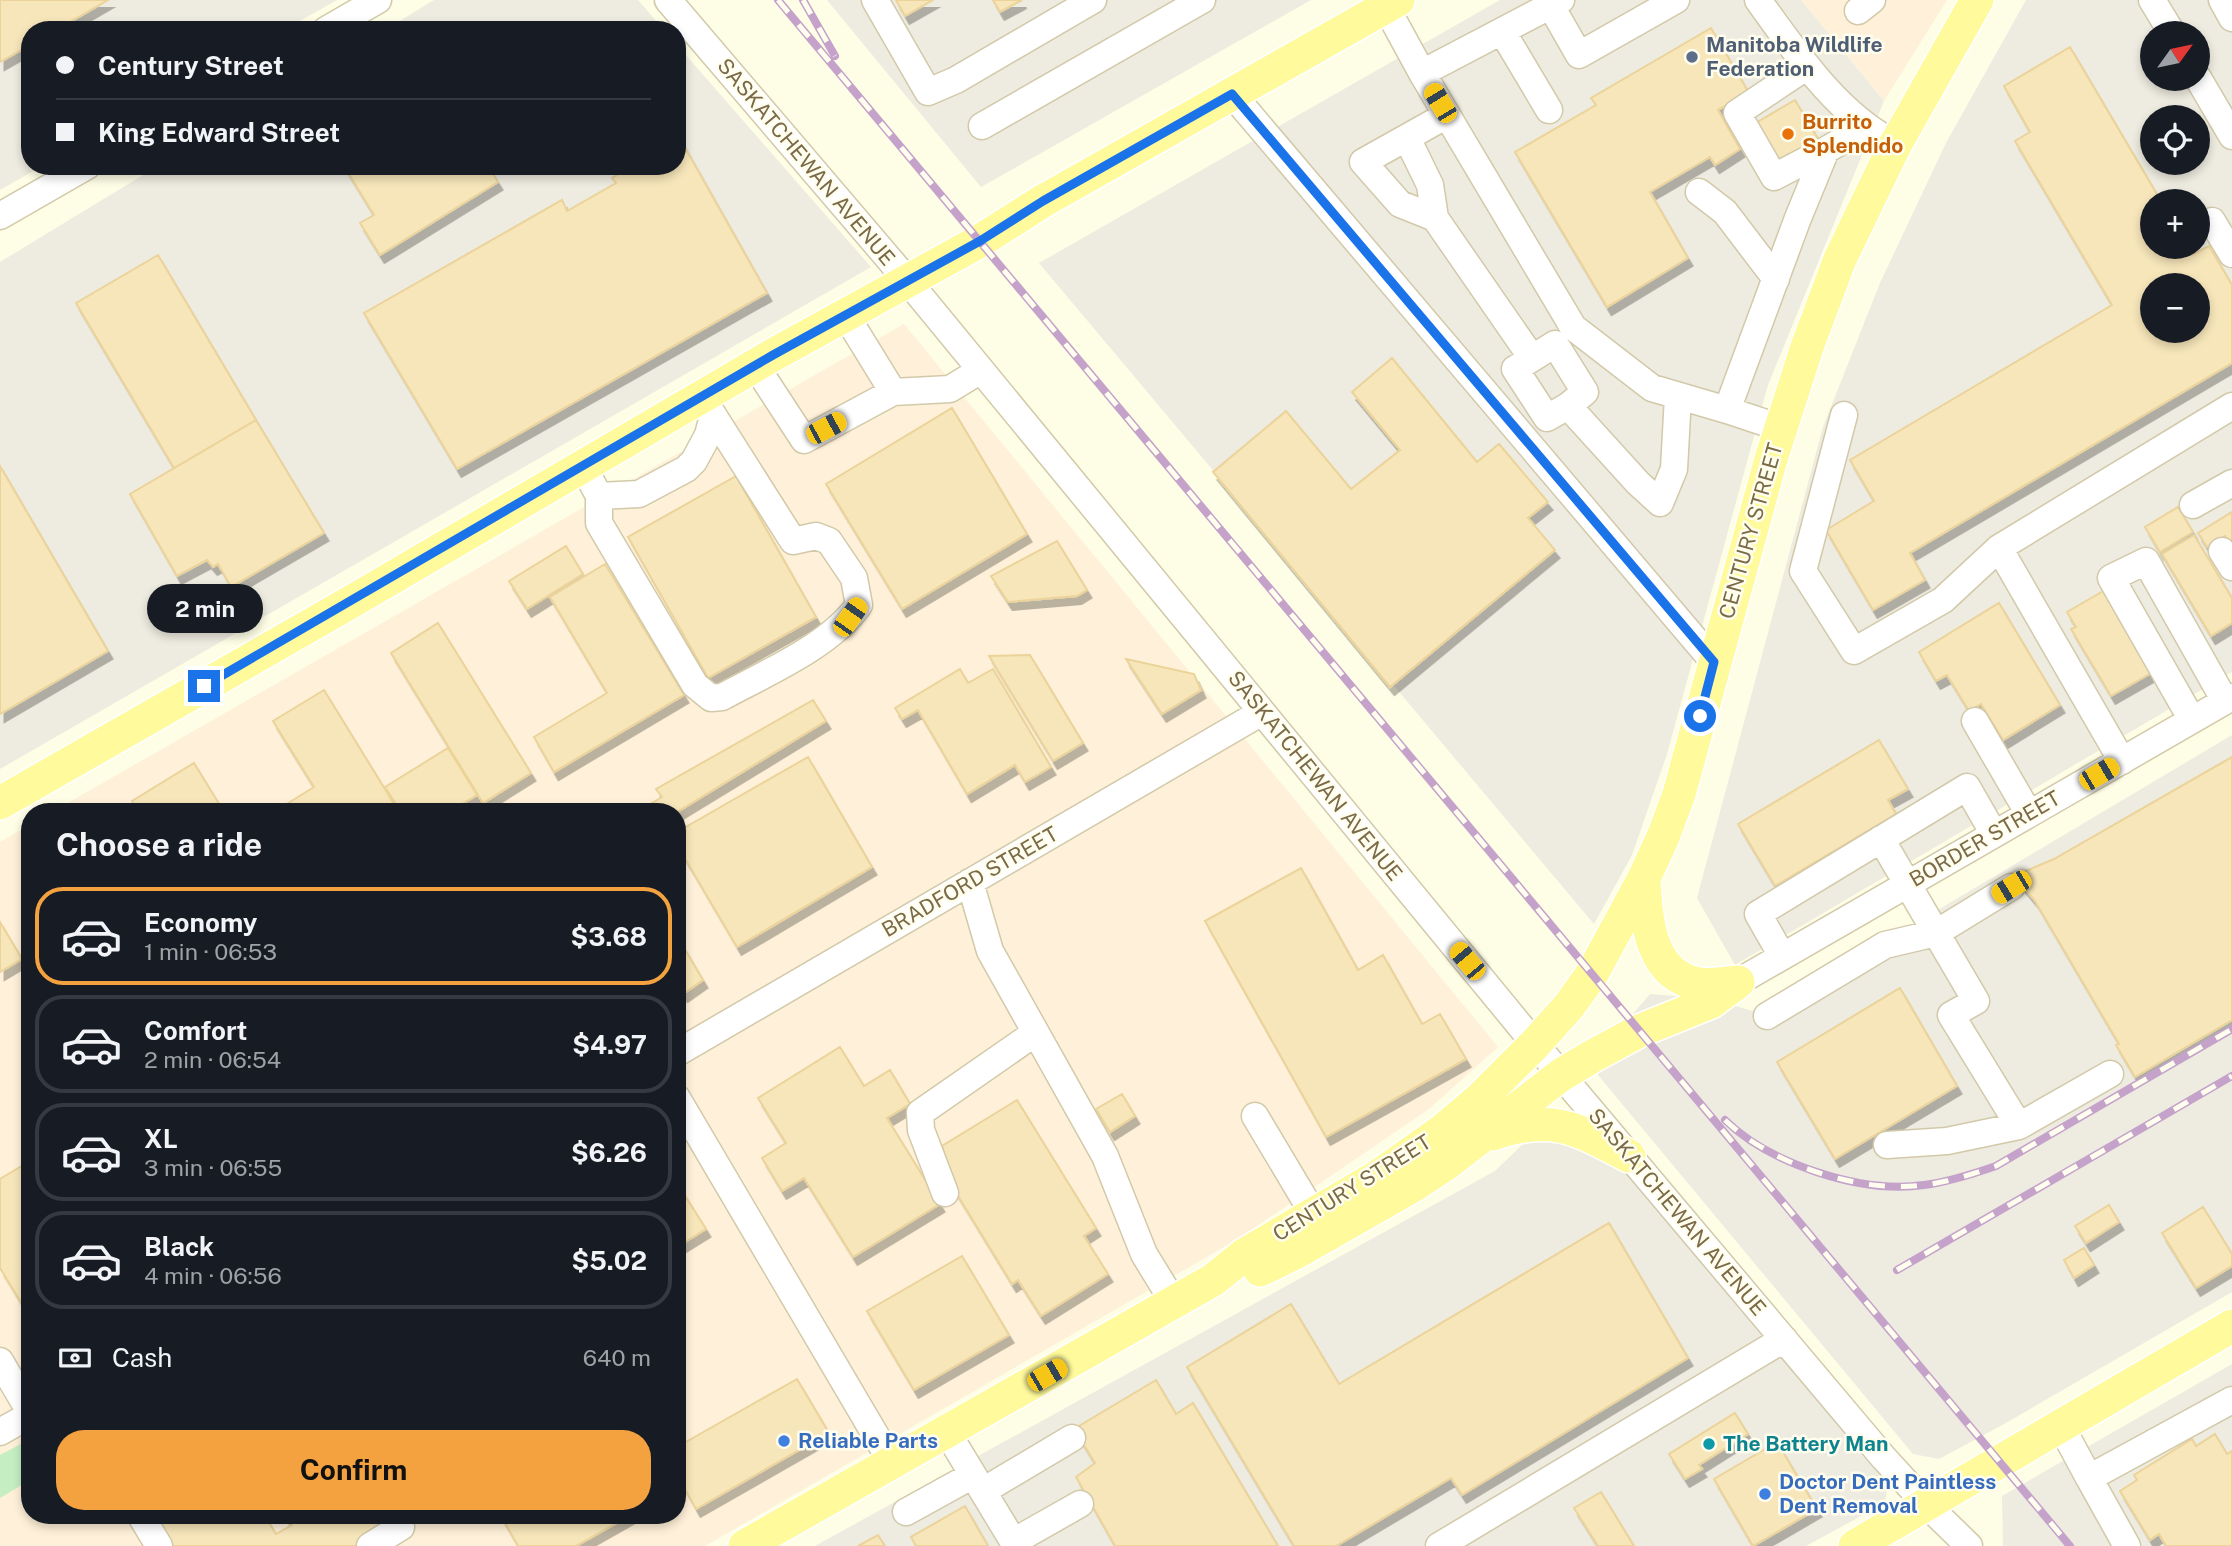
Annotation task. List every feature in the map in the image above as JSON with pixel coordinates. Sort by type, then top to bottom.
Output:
[{"type":"main road","name":"CENTURY STREET","points":[[746,1546],[1174,1303],[1213,1280],[1244,1255],[1377,1177],[1422,1146],[1481,1098],[1569,1006],[1592,974],[1644,878],[1679,794],[1781,428],[1807,347],[1840,259],[1895,145],[1976,0]]},
{"type":"main road","points":[[0,803],[583,466],[707,406],[755,365],[980,241],[1043,201],[1392,3]]},
{"type":"main road","points":[[1644,878],[1648,928],[1655,949],[1666,965],[1680,977],[1696,984],[1738,982]]},
{"type":"main road","points":[[1213,1280],[1245,1275],[1297,1252],[1411,1187],[1561,1075],[1639,1031],[1711,1002],[1738,982]]},
{"type":"main road","points":[[1478,1139],[1525,1125],[1549,1124],[1590,1135],[1629,1156]]},
{"type":"main road","points":[[1855,1546],[2232,1326]]},
{"type":"street","points":[[342,21],[378,0]]},
{"type":"street","name":"SASKATCHEWAN AVENUE","points":[[668,0],[686,21]]},
{"type":"street","points":[[875,0],[928,92],[956,80],[1093,0]]},
{"type":"street","points":[[982,126],[1202,0]]},
{"type":"street","points":[[1422,73],[1556,3],[1579,55],[1676,0]]},
{"type":"street","points":[[1758,0],[1806,67],[1866,127],[1895,145]]},
{"type":"street","points":[[2152,0],[2165,21]]},
{"type":"street","points":[[2221,0],[2232,19]]},
{"type":"street","points":[[1392,3],[1422,73],[1573,327],[1652,388],[1781,428]]},
{"type":"street","name":"SASKATCHEWAN AVENUE","points":[[686,21],[907,280],[1629,1156],[1927,1505],[1969,1546]]},
{"type":"street","points":[[1502,31],[1549,110]]},
{"type":"street","points":[[1806,67],[1737,113],[1774,177],[1866,127]]},
{"type":"street","points":[[2206,91],[2232,136]]},
{"type":"street","points":[[1232,94],[1714,662]]},
{"type":"street","points":[[1435,218],[1400,204],[1363,162],[1447,116]]},
{"type":"street","points":[[1407,138],[1430,185],[1435,218],[1532,358]]},
{"type":"street","points":[[1727,410],[1826,150]]},
{"type":"street","points":[[0,216],[71,175]]},
{"type":"street","points":[[1699,192],[1725,212],[1776,279]]},
{"type":"street","points":[[2213,221],[2232,254]]},
{"type":"street","points":[[845,314],[894,392]]},
{"type":"street","points":[[1555,344],[1585,392],[1547,418],[1515,369],[1532,358],[1555,344]]},
{"type":"street","points":[[755,365],[804,440],[894,392],[950,389],[981,370]]},
{"type":"street","points":[[1568,406],[1638,483],[1660,503],[1674,469],[1678,396]]},
{"type":"street","points":[[583,466],[599,496],[599,523],[695,685],[710,698],[722,697],[811,648],[850,617],[859,605],[854,578],[829,541],[816,536],[793,541],[707,406]]},
{"type":"street","points":[[599,496],[639,494],[686,469],[694,461],[708,435],[707,406]]},
{"type":"street","points":[[1844,415],[1803,571],[1854,651],[1943,600],[1999,548],[2232,406]]},
{"type":"street","points":[[2193,505],[2232,483]]},
{"type":"street","points":[[1999,548],[2122,761]]},
{"type":"street","points":[[2192,720],[2111,578],[2146,561],[2229,699]]},
{"type":"street","name":"BORDER STREET","points":[[1738,982],[2229,699]]},
{"type":"street","name":"BRADFORD STREET","points":[[686,1048],[1262,712]]},
{"type":"street","points":[[1975,721],[2029,814]]},
{"type":"street","points":[[1782,956],[1758,914],[1967,787],[1994,834]]},
{"type":"street","points":[[1881,839],[1976,1001],[1951,1015],[2019,1126]]},
{"type":"street","points":[[970,882],[990,951],[1104,1156],[1144,1254],[1174,1303]]},
{"type":"street","points":[[1768,1016],[1885,945],[1936,933],[2011,887]]},
{"type":"street","points":[[945,1193],[921,1130],[920,1113],[1035,1033]]},
{"type":"street","points":[[1888,1145],[1947,1141],[2019,1126],[2110,1074]]},
{"type":"street","points":[[686,1113],[892,1463]]},
{"type":"street","points":[[1255,1116],[1314,1214]]},
{"type":"street","points":[[1439,1546],[1784,1339]]},
{"type":"street","points":[[0,1361],[21,1397]]},
{"type":"street","points":[[2089,1478],[2232,1400]]},
{"type":"street","points":[[0,1432],[21,1419]]},
{"type":"street","points":[[2061,1426],[2127,1546]]},
{"type":"street","points":[[947,1432],[1014,1544],[1080,1504]]},
{"type":"street","points":[[906,1512],[978,1483],[1072,1438]]},
{"type":"street","points":[[146,1524],[159,1546]]},
{"type":"street","points":[[370,1546],[402,1530]]},
{"type":"shaded area","points":[[0,0],[337,0],[300,21],[21,21],[21,175],[26,175],[0,190]]},
{"type":"shaded area","points":[[434,0],[638,0],[656,21],[400,21]]},
{"type":"shaded area","points":[[827,0],[1311,0],[981,187]]},
{"type":"shaded area","points":[[1500,0],[1801,0],[1884,101],[1768,385],[1667,754],[1632,855],[1594,924],[1039,263]]},
{"type":"shaded area","points":[[1801,0],[1947,0],[1884,101]]},
{"type":"shaded area","points":[[2026,0],[2232,0],[2232,672],[1735,965],[1697,898],[1823,427],[1880,283],[1946,143]]},
{"type":"shaded area","points":[[686,55],[871,267],[0,769],[0,262],[143,175],[686,175]]},
{"type":"shaded area","points":[[904,324],[1498,1047],[1429,1109],[1238,1239],[705,1546],[0,1546],[0,842],[21,830],[21,1524],[686,1524],[686,803],[68,803]]},
{"type":"shaded area","points":[[2232,735],[2232,1292],[1939,1459],[1913,1454],[1598,1075],[1602,1050],[1650,994],[1711,999],[1763,1014]]},
{"type":"shaded area","points":[[1559,1109],[1595,1132],[1888,1481],[1885,1503],[1806,1546],[815,1546],[1495,1171]]},
{"type":"shaded area","points":[[2232,1364],[2232,1546],[2003,1546],[2002,1496]]},
{"type":"green space","points":[[21,1444],[21,1485],[0,1498],[0,1455]]},
{"type":"building","points":[[0,0],[108,0],[72,21],[21,21],[21,50],[0,62]]},
{"type":"building","points":[[896,0],[933,0],[905,16]]},
{"type":"building","points":[[993,0],[1022,0],[1000,12]]},
{"type":"building","points":[[1711,28],[1749,93],[1718,110],[1740,149],[1715,165],[1710,157],[1650,192],[1688,258],[1607,307],[1515,152],[1596,105],[1591,98]]},
{"type":"building","points":[[2070,47],[2140,165],[2140,175],[2146,175],[2154,189],[2140,189],[2140,259],[2210,259],[2210,248],[2232,285],[2232,363],[1910,553],[1925,580],[1873,610],[1826,530],[1874,501],[1850,460],[2112,305],[2015,141],[2030,132],[2004,86]]},
{"type":"building","name":"Burrito Splendido","points":[[1795,100],[1821,144],[1780,169],[1754,124]]},
{"type":"building","points":[[686,149],[767,293],[457,469],[364,313],[562,200],[567,211],[616,183],[612,178],[617,175],[686,175]]},
{"type":"building","points":[[350,175],[494,175],[498,182],[380,255],[360,223],[374,215]]},
{"type":"building","points":[[158,255],[256,420],[174,468],[76,303]]},
{"type":"building","points":[[1392,358],[1477,462],[1499,444],[1548,502],[1528,518],[1555,550],[1390,687],[1213,472],[1286,411],[1351,489],[1400,450],[1352,392]]},
{"type":"building","points":[[952,408],[1027,534],[902,609],[826,484]]},
{"type":"building","points":[[256,420],[324,533],[231,587],[218,564],[213,567],[207,560],[177,576],[130,494]]},
{"type":"building","points":[[0,466],[108,651],[0,714]]},
{"type":"building","points":[[736,476],[816,617],[708,678],[628,537]]},
{"type":"building","points":[[2178,507],[2193,532],[2160,552],[2145,527]]},
{"type":"building","points":[[2232,512],[2232,548],[2225,536],[2207,547],[2198,533]]},
{"type":"building","points":[[2194,535],[2232,598],[2232,623],[2211,636],[2162,554]]},
{"type":"building","points":[[1057,541],[1087,590],[1077,596],[1008,602],[991,576]]},
{"type":"building","points":[[566,546],[583,574],[527,609],[509,581]]},
{"type":"building","points":[[605,564],[684,695],[554,772],[534,737],[607,693],[550,597]]},
{"type":"building","points":[[2105,590],[2153,672],[2111,696],[2071,629],[2076,627],[2067,612]]},
{"type":"building","points":[[1999,603],[2060,705],[2003,740],[1981,704],[1969,711],[1947,675],[1936,681],[1919,652]]},
{"type":"building","points":[[438,623],[531,773],[483,803],[391,653]]},
{"type":"building","points":[[1030,655],[1083,743],[1053,761],[989,656]]},
{"type":"building","points":[[1126,659],[1194,674],[1201,690],[1162,714]]},
{"type":"building","points":[[960,669],[968,683],[993,669],[1051,767],[1025,782],[1015,765],[967,794],[918,710],[902,719],[895,708]]},
{"type":"building","points":[[324,690],[393,803],[288,803],[314,787],[273,721]]},
{"type":"building","points":[[813,700],[826,721],[686,807],[686,803],[652,803],[662,797],[656,789]]},
{"type":"building","points":[[1879,740],[1908,789],[1888,800],[1896,814],[1775,886],[1738,824]]},
{"type":"building","points":[[448,748],[477,795],[464,803],[395,803],[385,787]]},
{"type":"building","points":[[808,757],[872,867],[737,947],[686,860],[686,827]]},
{"type":"building","points":[[2232,757],[2232,1020],[2135,1077],[2116,1045],[2119,1044],[2035,901],[2014,876],[2054,859]]},
{"type":"building","points":[[194,763],[218,803],[133,803],[132,801]]},
{"type":"building","points":[[1301,868],[1358,970],[1383,955],[1422,1024],[1440,1014],[1466,1059],[1326,1137],[1205,921]]},
{"type":"building","points":[[0,922],[21,960],[0,972]]},
{"type":"building","points":[[686,951],[703,980],[686,992]]},
{"type":"building","points":[[1900,988],[1957,1086],[1835,1159],[1777,1062]]},
{"type":"building","points":[[840,1047],[864,1086],[890,1070],[910,1104],[887,1118],[940,1204],[853,1257],[804,1178],[782,1191],[762,1158],[786,1143],[758,1098]]},
{"type":"building","points":[[1122,1094],[1135,1116],[1110,1132],[1096,1109]]},
{"type":"building","points":[[1017,1100],[1096,1228],[1084,1236],[1108,1274],[1041,1316],[1018,1280],[1012,1284],[955,1191],[942,1146]]},
{"type":"building","points":[[21,1166],[21,1302],[0,1268],[0,1179]]},
{"type":"building","points":[[686,1197],[706,1229],[686,1241]]},
{"type":"building","points":[[2109,1205],[2119,1222],[2086,1243],[2075,1226]]},
{"type":"building","points":[[2203,1207],[2232,1254],[2232,1266],[2196,1288],[2162,1233]]},
{"type":"building","points":[[1609,1223],[1688,1358],[1462,1495],[1451,1478],[1336,1546],[1294,1546],[1187,1367],[1291,1304],[1339,1384]]},
{"type":"building","points":[[2084,1248],[2094,1265],[2074,1278],[2064,1260]]},
{"type":"building","points":[[962,1256],[1009,1335],[914,1390],[867,1311]]},
{"type":"building","points":[[797,1379],[829,1433],[696,1509],[686,1491],[686,1442]]},
{"type":"building","points":[[1156,1380],[1176,1414],[1193,1403],[1278,1546],[1115,1546],[1076,1477],[1095,1463],[1074,1429]]},
{"type":"building","name":"The Battery Man","points":[[1735,1413],[1748,1434],[1699,1465],[1702,1469],[1685,1479],[1669,1454]]},
{"type":"building","points":[[2215,1434],[2227,1454],[2232,1451],[2232,1546],[2166,1546],[2159,1534],[2150,1540],[2120,1491],[2137,1480],[2134,1475],[2192,1439],[2196,1446]]},
{"type":"building","name":"Doctor Dent Paintless Dent Removal","points":[[1777,1442],[1817,1509],[1753,1546],[1714,1479]]},
{"type":"building","points":[[1601,1492],[1634,1546],[1598,1546],[1574,1508]]},
{"type":"building","points":[[965,1506],[988,1546],[916,1546],[911,1537]]},
{"type":"building","points":[[156,1524],[270,1524],[276,1534],[291,1524],[393,1525],[357,1546],[170,1546]]},
{"type":"building","points":[[506,1524],[615,1524],[576,1546],[518,1546]]},
{"type":"building","points":[[878,1535],[885,1546],[858,1546]]},
{"type":"railway","points":[[778,0],[2070,1546]]},
{"type":"railway","points":[[803,0],[835,56]]},
{"type":"railway","points":[[1725,1120],[1766,1150],[1818,1172],[1873,1185],[1899,1187],[1933,1184],[1996,1166],[2232,1029]]},
{"type":"railway","points":[[1897,1270],[2232,1076]]},
{"type":"place","name":"Manitoba Wildlife Federation","points":[[1692,57]]},
{"type":"place","name":"Burrito Splendido","points":[[1788,134]]},
{"type":"place","name":"Reliable Parts","points":[[784,1441]]},
{"type":"place","name":"The Battery Man","points":[[1709,1444]]},
{"type":"place","name":"Doctor Dent Paintless Dent Removal","points":[[1765,1494]]},
{"type":"route","points":[[204,686],[773,355],[980,241],[1043,201],[1232,94],[1714,662],[1700,716]]}]
